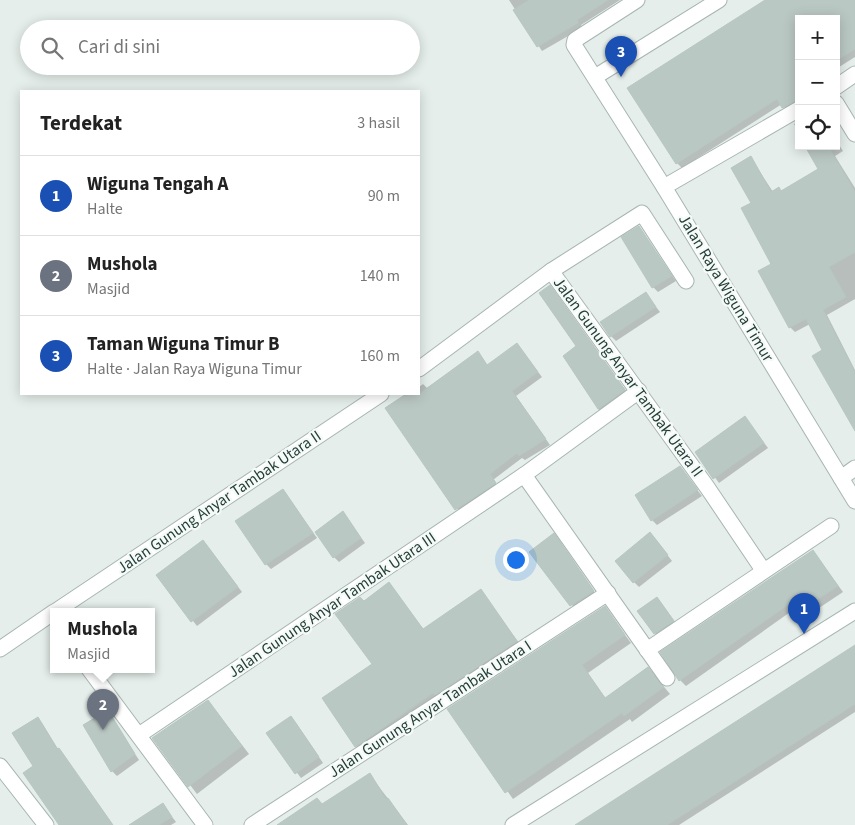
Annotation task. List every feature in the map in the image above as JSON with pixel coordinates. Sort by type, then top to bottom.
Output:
[{"type":"street","name":"Jalan Raya Wiguna Timur","points":[[637,0],[573,42],[855,501]]},
{"type":"street","points":[[595,77],[719,0]]},
{"type":"street","points":[[840,85],[853,79]]},
{"type":"street","points":[[837,105],[855,134]]},
{"type":"street","points":[[664,188],[795,111]]},
{"type":"street","points":[[551,271],[642,213],[686,281]]},
{"type":"street","name":"Jalan Gunung Anyar Tambak Utara II","points":[[420,368],[551,271],[639,391],[763,570]]},
{"type":"street","name":"Jalan Gunung Anyar Tambak Utara III","points":[[139,735],[524,475],[639,391]]},
{"type":"street","name":"Jalan Gunung Anyar Tambak Utara II","points":[[63,608],[380,395]]},
{"type":"street","points":[[841,478],[855,468]]},
{"type":"street","points":[[524,475],[667,678]]},
{"type":"street","points":[[647,650],[763,570],[831,526]]},
{"type":"street","name":"Jalan Gunung Anyar Tambak Utara I","points":[[252,825],[608,593]]},
{"type":"street","points":[[513,825],[855,612]]},
{"type":"street","name":"Jalan Gunung Anyar Tambak Utara II","points":[[0,649],[50,617]]},
{"type":"street","points":[[92,673],[205,825]]},
{"type":"street","points":[[0,766],[46,825]]},
{"type":"building","points":[[529,0],[608,0],[577,20],[578,23],[537,47],[513,10]]},
{"type":"building","points":[[765,0],[855,0],[855,49],[840,58],[840,15],[795,15],[795,102],[782,108],[777,99],[676,164],[627,88]]},
{"type":"building","points":[[807,150],[830,150],[855,192],[855,252],[829,267],[846,297],[823,310],[855,372],[855,431],[812,356],[822,350],[806,319],[789,328],[758,271],[771,264],[741,208],[751,203],[731,168],[751,156],[771,192],[779,187],[781,191],[818,169]]},
{"type":"building","points":[[639,226],[672,276],[652,288],[621,237]]},
{"type":"building","points":[[550,285],[625,390],[598,409],[563,356],[576,346],[539,293]]},
{"type":"building","points":[[646,292],[656,307],[610,337],[600,322]]},
{"type":"building","points":[[517,343],[538,372],[512,391],[546,439],[519,456],[517,453],[490,474],[496,483],[455,510],[385,408],[404,395],[420,395],[478,351],[487,365]]},
{"type":"building","points":[[745,416],[764,443],[713,479],[695,452]]},
{"type":"building","points":[[680,466],[698,490],[651,521],[635,495]]},
{"type":"building","points":[[283,489],[313,533],[265,565],[235,521]]},
{"type":"building","points":[[343,511],[361,538],[333,558],[315,532]]},
{"type":"building","points":[[650,532],[668,555],[633,583],[615,561]]},
{"type":"building","points":[[554,533],[594,591],[570,606],[529,552]]},
{"type":"building","points":[[203,540],[238,587],[191,622],[156,575]]},
{"type":"building","points":[[813,550],[838,586],[812,603],[805,593],[679,681],[660,652]]},
{"type":"building","points":[[389,582],[423,629],[481,589],[517,641],[435,695],[433,693],[355,747],[322,698],[372,664],[335,614],[360,597],[364,601]]},
{"type":"building","points":[[657,597],[674,621],[654,634],[637,611]]},
{"type":"building","points":[[605,606],[625,635],[582,665],[605,698],[648,667],[664,687],[624,716],[622,713],[505,793],[447,709]]},
{"type":"building","points":[[855,645],[855,704],[697,806],[667,825],[575,825]]},
{"type":"building","points":[[208,700],[242,746],[188,787],[152,738]]},
{"type":"building","points":[[108,710],[135,754],[111,772],[83,725]]},
{"type":"building","points":[[291,716],[319,757],[295,774],[266,733]]},
{"type":"building","points":[[38,717],[57,749],[59,748],[113,825],[59,825],[23,773],[33,766],[12,733]]},
{"type":"building","points":[[370,773],[386,799],[388,798],[407,825],[277,825],[317,798],[322,804]]},
{"type":"building","points":[[163,803],[172,817],[159,825],[129,825]]},
{"type":"place","name":"Taman Wiguna Timur B","points":[[621,77]]},
{"type":"place","name":"Wiguna Tengah A","points":[[804,634]]},
{"type":"place","name":"Mushola","points":[[103,730]]}]
